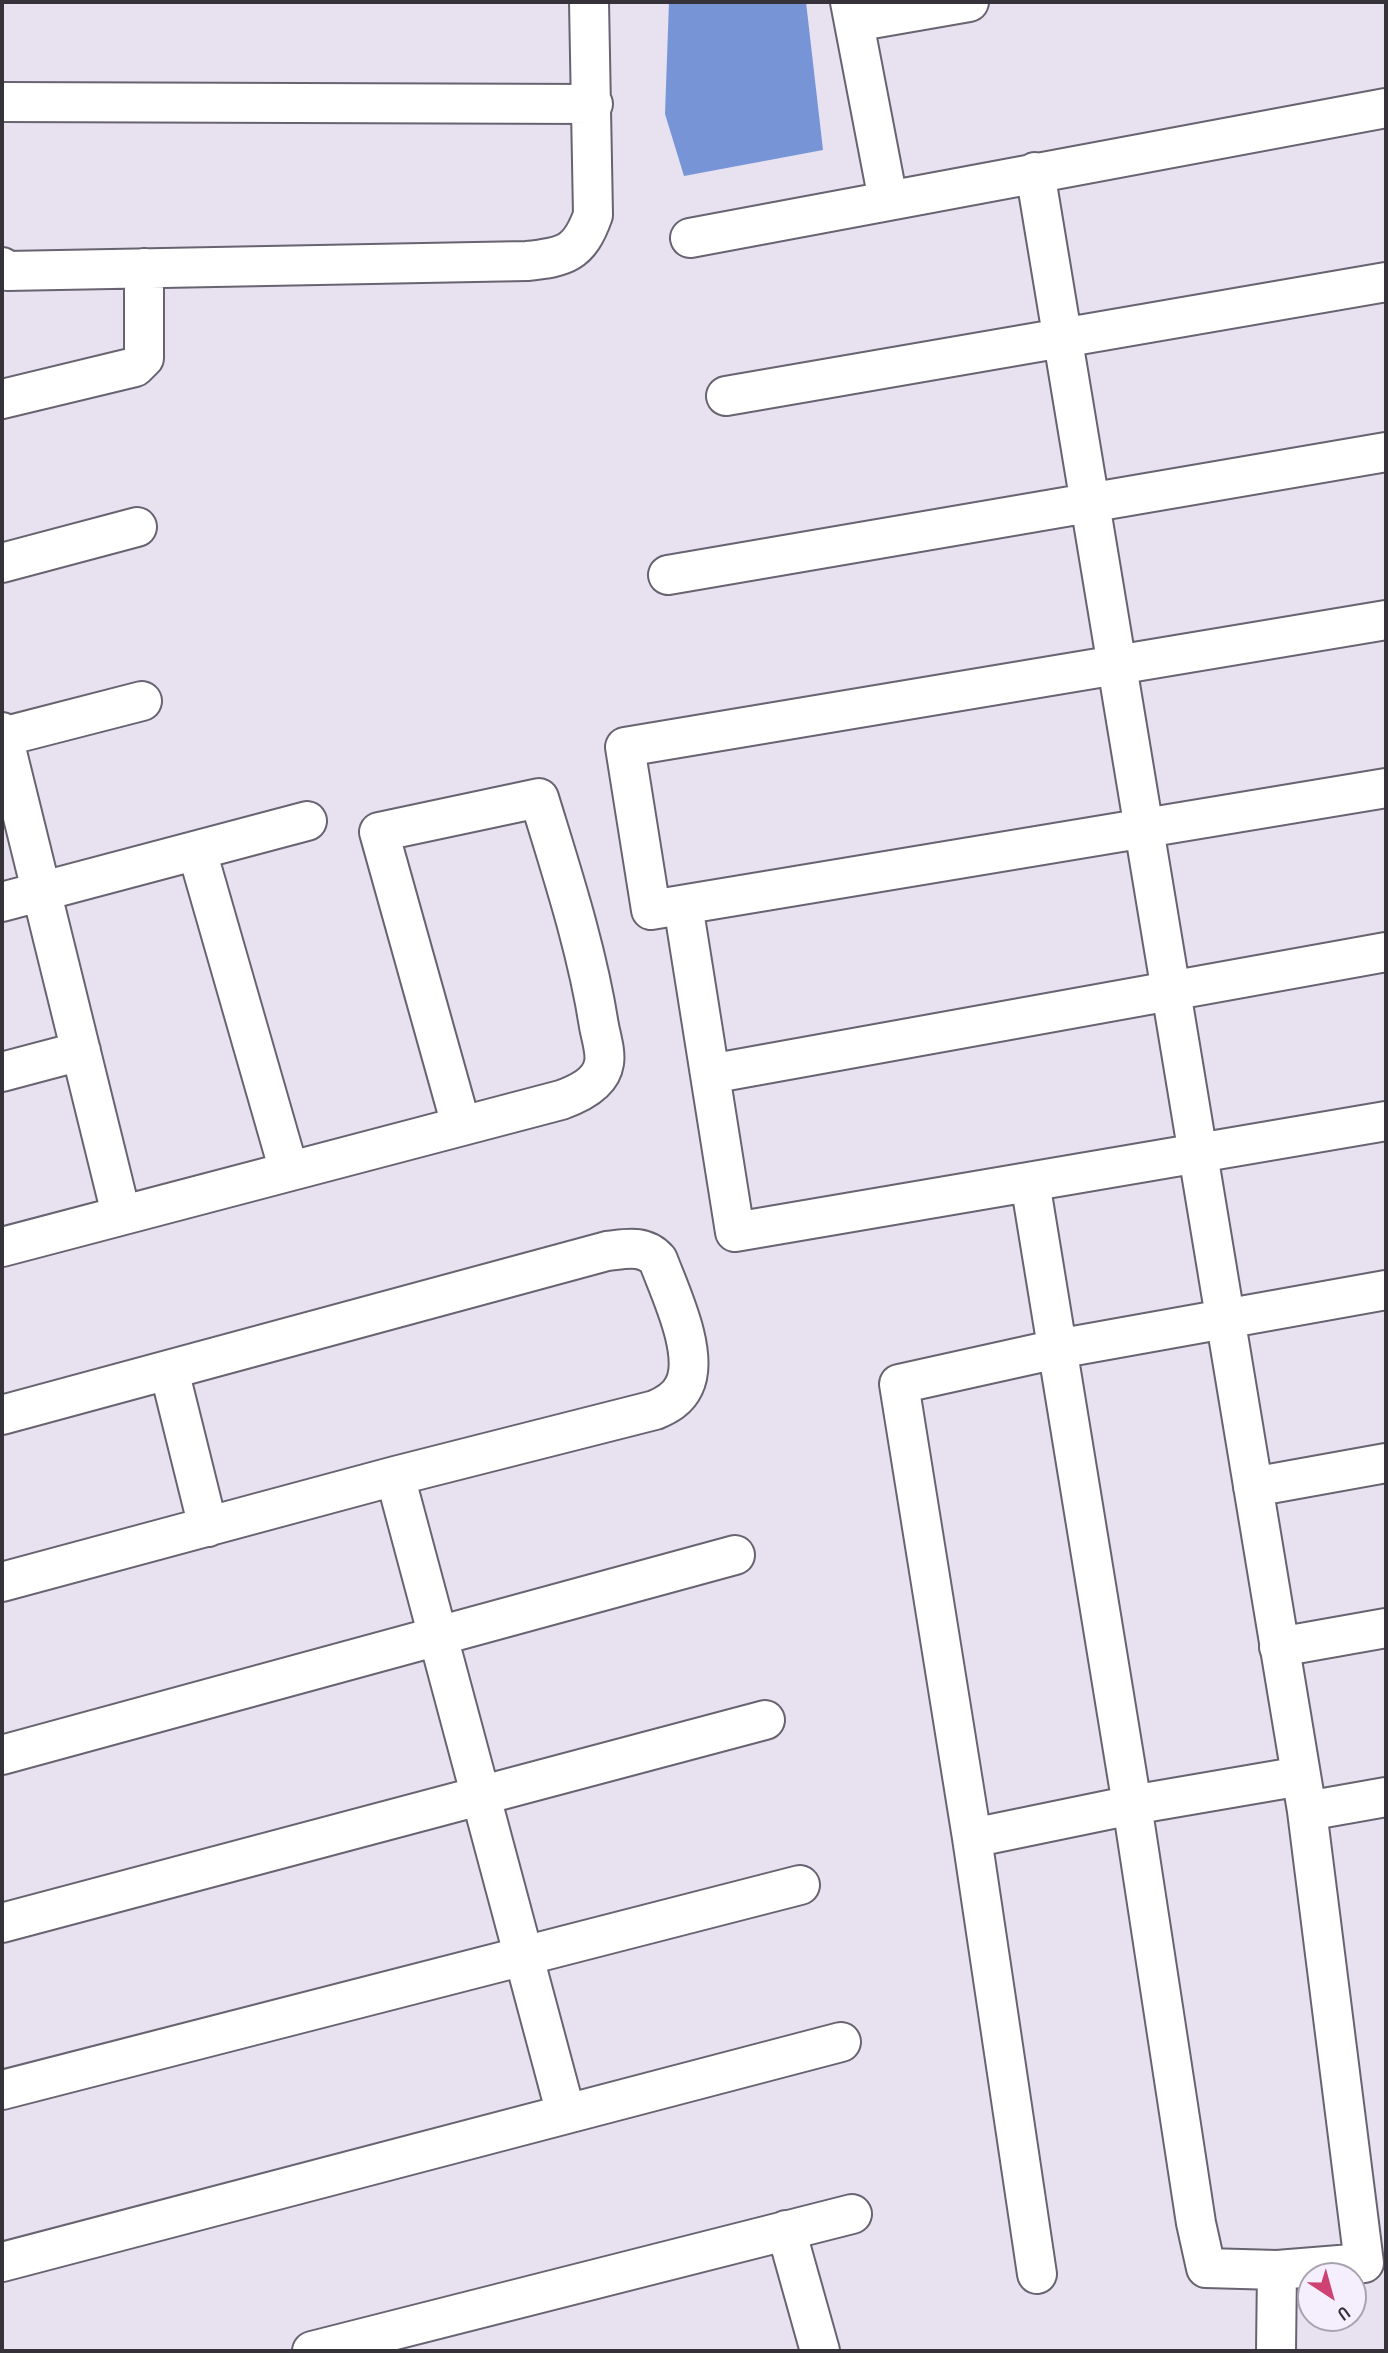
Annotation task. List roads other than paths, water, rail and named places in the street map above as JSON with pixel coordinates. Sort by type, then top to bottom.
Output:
[{"type":"street","points":[[2,267],[7,271],[527,261],[552,258],[571,251],[586,236],[593,215],[589,2]]},
{"type":"street","points":[[888,200],[852,12],[969,2]]},
{"type":"street","points":[[2,103],[593,104]]},
{"type":"street","points":[[690,238],[1386,108]]},
{"type":"street","points":[[1030,1182],[1132,1805],[1196,2223],[1206,2268],[1277,2270],[1364,2263],[1304,1794],[1035,172]]},
{"type":"street","points":[[2,399],[135,367],[144,358],[144,268]]},
{"type":"street","points":[[726,396],[1386,282]]},
{"type":"street","points":[[668,575],[1386,452]]},
{"type":"street","points":[[2,563],[137,527]]},
{"type":"street","points":[[1386,620],[625,747],[651,910],[1386,788]]},
{"type":"street","points":[[121,1214],[2,735],[142,701]]},
{"type":"street","points":[[2,1247],[561,1100],[588,1087],[598,1076],[604,1063],[593,989],[539,798],[379,832],[461,1125]]},
{"type":"street","points":[[2,902],[307,821]]},
{"type":"street","points":[[197,851],[289,1171]]},
{"type":"street","points":[[683,905],[736,1232],[1386,1121]]},
{"type":"street","points":[[710,1074],[1386,952]]},
{"type":"street","points":[[2,1072],[80,1051]]},
{"type":"street","points":[[2,1415],[607,1251],[633,1248],[643,1249],[658,1260],[684,1332],[689,1366],[685,1385],[676,1398],[655,1410],[395,1476],[2,1582]]},
{"type":"street","points":[[1037,2274],[972,1838],[899,1384],[1056,1349],[1386,1290]]},
{"type":"street","points":[[169,1370],[208,1527]]},
{"type":"street","points":[[1253,1487],[1386,1463]]},
{"type":"street","points":[[395,1476],[566,2114]]},
{"type":"street","points":[[2,1755],[735,1555]]},
{"type":"street","points":[[1279,1647],[1386,1628]]},
{"type":"street","points":[[2,1923],[765,1720]]},
{"type":"street","points":[[972,1838],[1132,1805],[1304,1794],[1386,1797]]},
{"type":"street","points":[[2,2091],[800,1885]]},
{"type":"street","points":[[2,2262],[841,2042]]},
{"type":"street","points":[[312,2351],[421,2338],[786,2230],[852,2214]]},
{"type":"street","points":[[786,2230],[820,2351]]},
{"type":"street","points":[[1276,2351],[1277,2270]]},
{"type":"water","points":[[669,2],[806,2],[823,150],[684,176],[665,114]]}]
